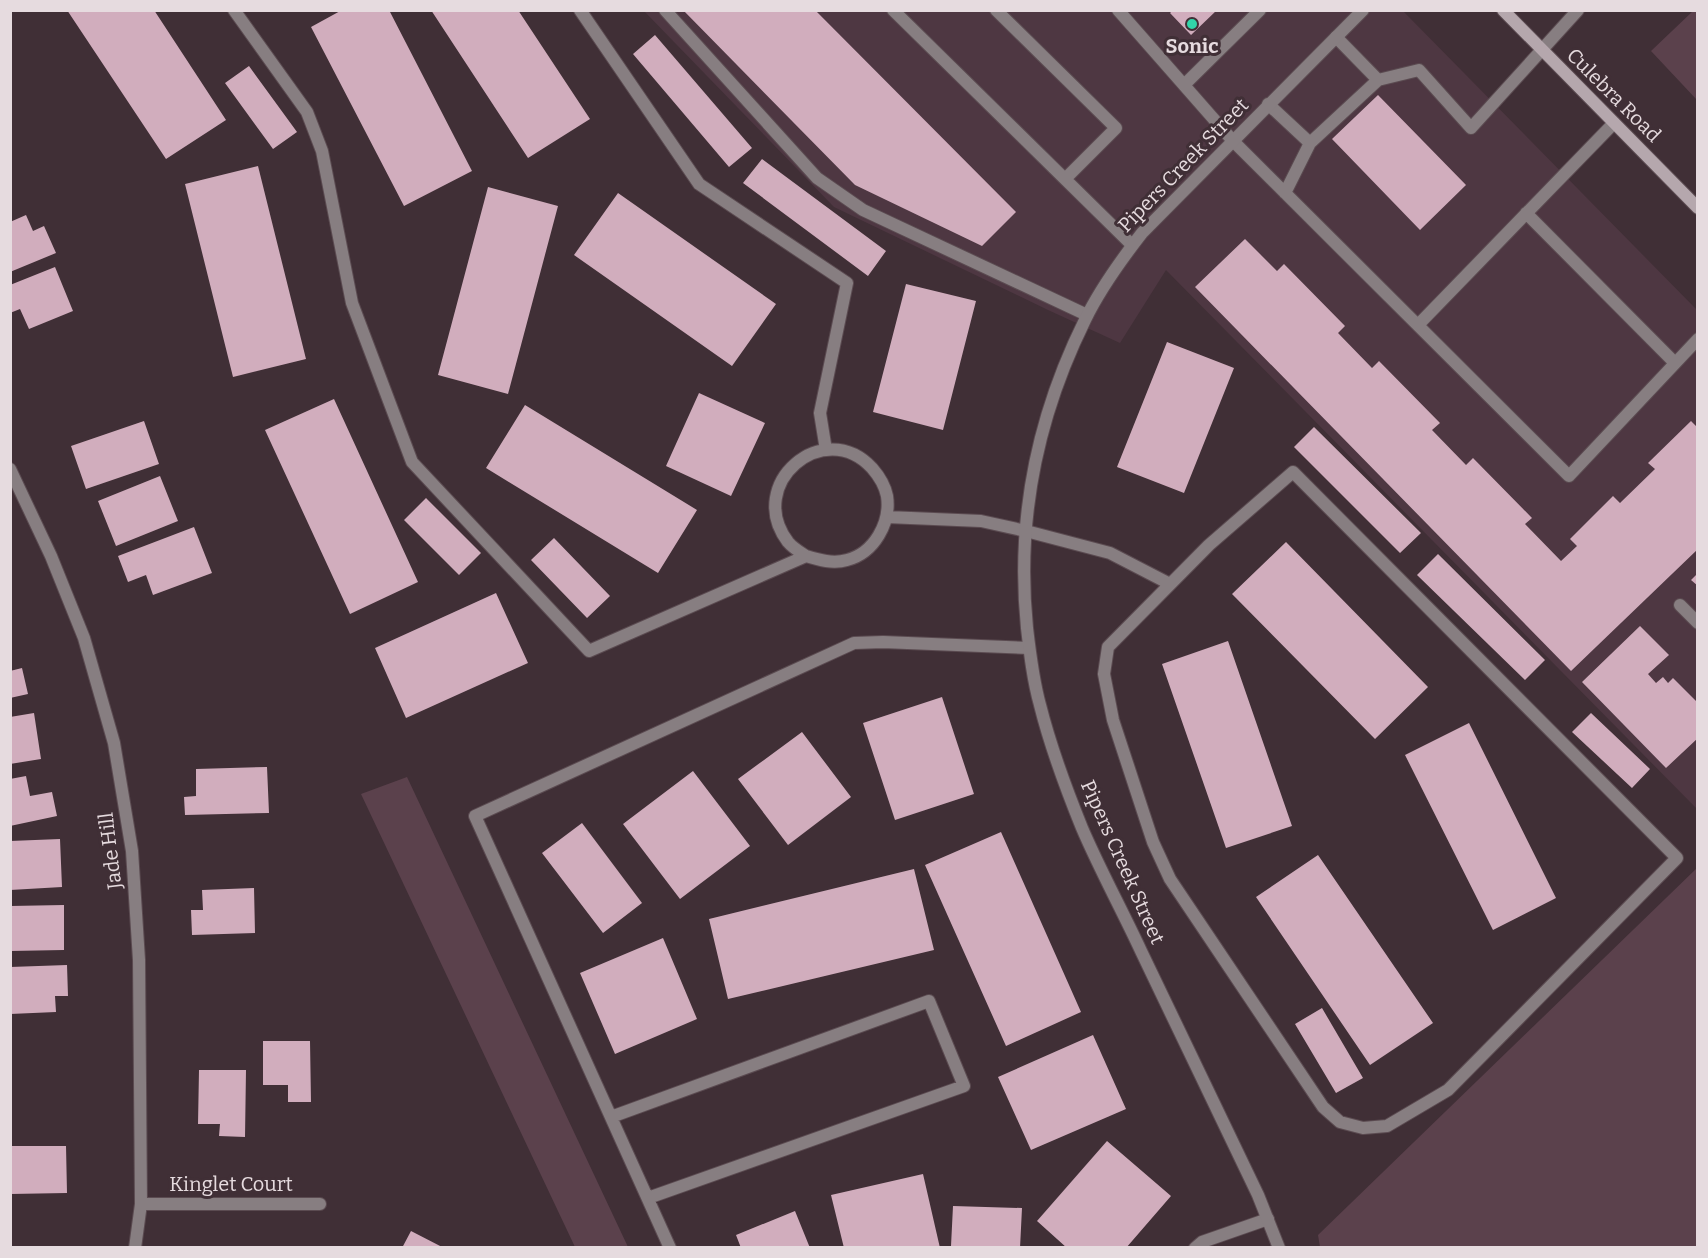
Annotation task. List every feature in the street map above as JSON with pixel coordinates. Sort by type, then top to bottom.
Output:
[{"type":"main road","name":"Culebra Road","points":[[1503,10],[1698,208]]},
{"type":"street","points":[[234,10],[307,112],[322,151],[352,303],[412,462],[589,651],[806,556]]},
{"type":"street","points":[[580,10],[699,184],[847,283],[820,413],[826,450]]},
{"type":"street","points":[[665,10],[817,178],[862,210],[1088,315]]},
{"type":"street","points":[[893,10],[1132,245]]},
{"type":"street","points":[[996,10],[1116,128],[1065,179]]},
{"type":"street","points":[[1118,10],[1233,141],[1569,476],[1698,339]]},
{"type":"street","points":[[1184,85],[1260,10]]},
{"type":"street","name":"Pipers Creek Street","points":[[1279,1248],[1258,1195],[1082,828],[1057,758],[1039,704],[1029,648],[1024,594],[1026,531],[1031,478],[1044,423],[1062,370],[1088,315],[1114,270],[1142,233],[1363,10]]},
{"type":"street","points":[[1285,193],[1310,143],[1378,80],[1419,70],[1471,128],[1578,10]]},
{"type":"street","points":[[1336,37],[1378,80]]},
{"type":"street","points":[[1269,104],[1310,143]]},
{"type":"street","points":[[1418,326],[1614,123]]},
{"type":"street","points":[[1527,213],[1675,363]]},
{"type":"street","points":[[826,450],[846,451],[865,461],[880,476],[887,495],[887,517],[879,536],[866,551],[847,560],[826,562],[806,556],[789,544],[779,526],[775,506],[778,486],[789,468],[805,456],[826,450]]},
{"type":"street","name":"Jade Hill","points":[[10,469],[51,556],[84,638],[114,743],[132,851],[139,960],[141,1204],[135,1248]]},
{"type":"street","points":[[1293,472],[1677,858],[1448,1090],[1387,1126],[1363,1128],[1340,1122],[1323,1107],[1170,879],[1153,842],[1113,720],[1104,674],[1108,647],[1170,584],[1209,545],[1293,472]]},
{"type":"street","points":[[887,517],[981,520],[1110,554],[1170,584]]},
{"type":"street","points":[[1680,605],[1698,623]]},
{"type":"street","points":[[670,1248],[475,816],[854,643],[883,642],[1029,648]]},
{"type":"street","points":[[611,1117],[929,1001],[964,1086],[648,1198]]},
{"type":"street","name":"Kinglet Court","points":[[141,1204],[320,1204]]},
{"type":"street","points":[[1195,1248],[1202,1242],[1268,1219]]},
{"type":"shaded area","points":[[644,11],[1403,11],[1697,310],[1697,809],[1166,270],[1120,343],[834,207]]},
{"type":"shaded area","points":[[1693,11],[1697,11],[1697,100],[1651,51]]},
{"type":"shaded area","points":[[407,777],[628,1247],[575,1247],[361,794]]},
{"type":"shaded area","points":[[1697,868],[1697,1247],[1320,1247],[1318,1235]]},
{"type":"building","points":[[67,10],[154,10],[226,120],[166,159]]},
{"type":"building","points":[[342,10],[389,10],[472,171],[404,206],[311,27]]},
{"type":"building","points":[[431,10],[518,10],[590,119],[528,158]]},
{"type":"building","points":[[683,10],[815,10],[1016,212],[982,246],[855,185]]},
{"type":"building","name":"Sonic","points":[[1173,10],[1217,10],[1191,35],[1170,13]]},
{"type":"building","points":[[655,35],[752,148],[729,167],[633,54]]},
{"type":"building","points":[[249,66],[297,132],[273,149],[225,83]]},
{"type":"building","points":[[1378,95],[1466,185],[1420,230],[1332,139]]},
{"type":"building","points":[[762,159],[886,251],[868,276],[743,183]]},
{"type":"building","points":[[258,166],[306,359],[233,377],[185,184]]},
{"type":"building","points":[[488,187],[558,206],[508,394],[438,375]]},
{"type":"building","points":[[618,193],[776,304],[732,366],[574,255]]},
{"type":"building","points":[[26,215],[33,231],[44,226],[56,253],[10,272],[10,222]]},
{"type":"building","points":[[1245,239],[1277,271],[1284,264],[1345,326],[1338,333],[1372,368],[1379,361],[1440,423],[1432,430],[1466,465],[1473,458],[1532,518],[1525,524],[1561,561],[1577,546],[1570,539],[1613,496],[1620,503],[1655,469],[1648,463],[1691,421],[1698,428],[1698,549],[1571,671],[1195,287]]},
{"type":"building","points":[[55,267],[73,311],[29,329],[20,309],[10,313],[10,285]]},
{"type":"building","points":[[906,284],[976,301],[943,430],[873,412]]},
{"type":"building","points":[[1167,342],[1234,368],[1184,493],[1117,467]]},
{"type":"building","points":[[699,393],[765,423],[731,496],[666,466]]},
{"type":"building","points":[[334,399],[418,582],[350,614],[265,430]]},
{"type":"building","points":[[525,405],[697,510],[658,573],[486,468]]},
{"type":"building","points":[[144,421],[159,464],[86,489],[71,446]]},
{"type":"building","points":[[1314,427],[1421,533],[1400,553],[1294,447]]},
{"type":"building","points":[[160,476],[178,521],[116,546],[98,501]]},
{"type":"building","points":[[426,498],[481,553],[459,575],[404,520]]},
{"type":"building","points":[[194,527],[212,573],[153,595],[146,575],[128,582],[118,556]]},
{"type":"building","points":[[554,538],[610,596],[587,618],[531,560]]},
{"type":"building","points":[[1286,542],[1428,687],[1375,739],[1232,594]]},
{"type":"building","points":[[1438,554],[1545,660],[1525,680],[1417,575]]},
{"type":"building","points":[[1698,573],[1698,586],[1691,580]]},
{"type":"building","points":[[496,593],[528,663],[406,718],[375,648]]},
{"type":"building","points":[[1640,626],[1669,655],[1648,674],[1656,683],[1663,677],[1668,683],[1673,678],[1698,703],[1698,738],[1666,768],[1582,682]]},
{"type":"building","points":[[1228,641],[1292,826],[1226,848],[1162,664]]},
{"type":"building","points":[[22,668],[28,694],[10,698],[10,671]]},
{"type":"building","points":[[942,697],[974,794],[895,820],[863,723]]},
{"type":"building","points":[[34,713],[41,759],[10,764],[10,717]]},
{"type":"building","points":[[1591,713],[1650,769],[1632,788],[1572,732]]},
{"type":"building","points":[[1469,723],[1556,898],[1493,930],[1405,755]]},
{"type":"building","points":[[802,732],[851,797],[788,845],[738,779]]},
{"type":"building","points":[[267,767],[269,813],[185,815],[184,797],[196,796],[196,769]]},
{"type":"building","points":[[693,771],[750,846],[680,899],[623,824]]},
{"type":"building","points":[[26,776],[30,796],[52,792],[57,816],[10,826],[10,779]]},
{"type":"building","points":[[582,823],[642,903],[603,933],[542,853]]},
{"type":"building","points":[[1001,832],[1081,1012],[1006,1046],[925,865]]},
{"type":"building","points":[[60,839],[62,887],[10,890],[10,841]]},
{"type":"building","points":[[1318,855],[1433,1023],[1370,1065],[1256,897]]},
{"type":"building","points":[[914,869],[934,950],[728,999],[709,919]]},
{"type":"building","points":[[254,888],[255,933],[192,935],[191,910],[203,910],[202,890]]},
{"type":"building","points":[[64,905],[64,950],[10,951],[10,906]]},
{"type":"building","points":[[663,938],[697,1019],[615,1054],[580,973]]},
{"type":"building","points":[[67,965],[68,996],[55,996],[56,1012],[10,1014],[10,967]]},
{"type":"building","points":[[1322,1008],[1363,1078],[1336,1093],[1295,1024]]},
{"type":"building","points":[[1093,1035],[1126,1109],[1031,1150],[998,1077]]},
{"type":"building","points":[[263,1041],[310,1041],[311,1102],[288,1102],[288,1085],[263,1085]]},
{"type":"building","points":[[199,1070],[246,1070],[245,1137],[219,1136],[220,1124],[198,1124]]},
{"type":"building","points":[[1107,1141],[1171,1196],[1126,1248],[1067,1248],[1037,1221]]},
{"type":"building","points":[[10,1146],[66,1146],[67,1193],[10,1194]]},
{"type":"building","points":[[923,1174],[940,1248],[844,1248],[831,1195]]},
{"type":"building","points":[[953,1206],[1022,1208],[1020,1248],[951,1246]]},
{"type":"building","points":[[795,1211],[810,1248],[741,1248],[736,1235]]},
{"type":"building","points":[[411,1231],[444,1248],[402,1248]]},
{"type":"place","name":"Sonic","points":[[1192,24]]}]
